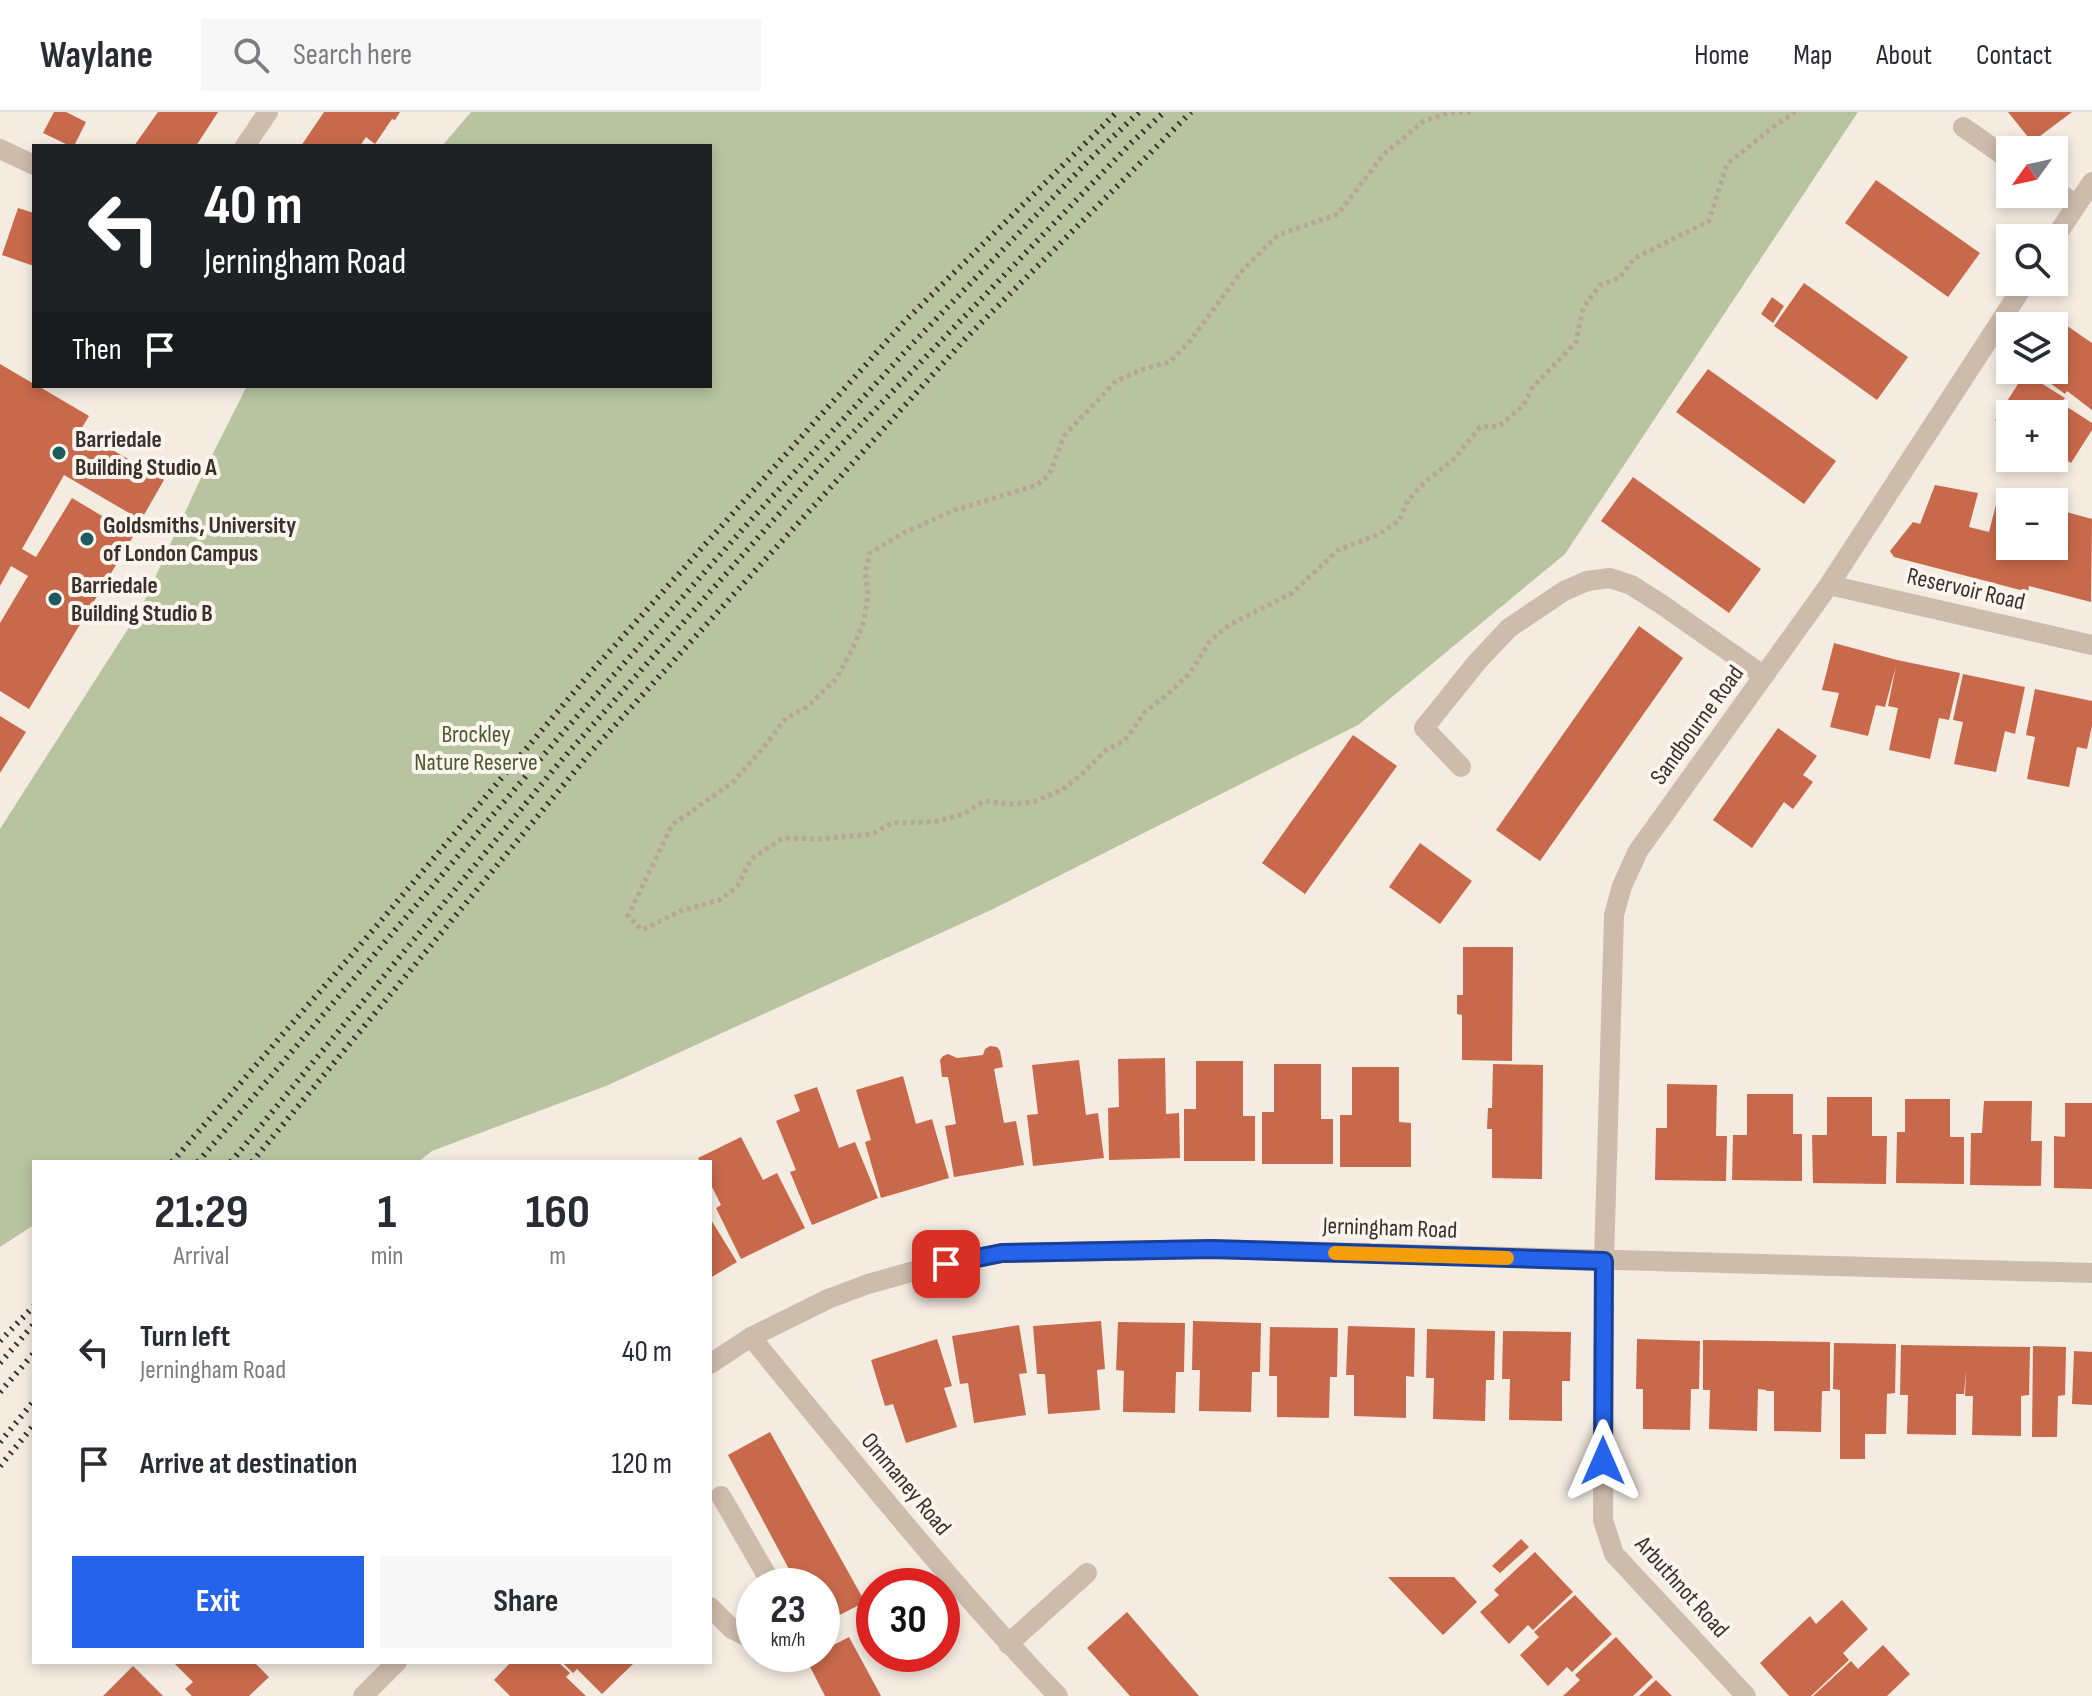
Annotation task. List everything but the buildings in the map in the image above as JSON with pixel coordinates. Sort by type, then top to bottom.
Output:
[{"type":"street","points":[[246,144],[268,112]]},
{"type":"street","points":[[1963,127],[1996,150]]},
{"type":"street","points":[[0,149],[32,164]]},
{"type":"street","points":[[2064,224],[2092,182]]},
{"type":"street","points":[[2068,199],[2076,205]]},
{"type":"street","name":"Sandbourne Road","points":[[1604,1261],[1614,915],[1622,886],[1638,851],[1829,585],[2017,296]]},
{"type":"street","points":[[1461,767],[1424,728],[1509,628],[1564,591],[1587,581],[1610,578],[1631,585],[1764,676]]},
{"type":"street","name":"Reservoir Road","points":[[1829,585],[2092,645]]},
{"type":"street","name":"Jerningham Road","points":[[712,1363],[751,1337],[828,1299],[918,1270],[1002,1253],[1211,1249],[2092,1273]]},
{"type":"street","name":"Arbuthnot Road","points":[[1604,1261],[1603,1520],[1614,1554],[1746,1696]]},
{"type":"street","name":"Ommaney Road","points":[[751,1337],[877,1491],[1008,1644],[1058,1696]]},
{"type":"street","points":[[721,1496],[763,1568]]},
{"type":"street","points":[[1008,1644],[1087,1573]]},
{"type":"street","points":[[712,1609],[736,1631]]},
{"type":"street","points":[[363,1696],[395,1664]]},
{"type":"path","points":[[1471,112],[1448,113],[1424,121],[1384,154],[1338,214],[1278,235],[1241,272],[1190,341],[1170,362],[1116,381],[1064,436],[1049,475],[1037,485],[955,510],[903,533],[870,553],[865,573],[868,594],[864,621],[836,679],[807,707],[786,718],[733,782],[672,825],[628,916],[642,930],[680,911],[719,900],[737,887],[751,859],[783,838],[820,839],[872,834],[892,823],[934,822],[964,814],[984,801],[1011,804],[1033,802],[1062,790],[1105,751],[1125,740],[1145,712],[1190,673],[1210,641],[1229,625],[1292,593],[1338,550],[1379,534],[1399,521],[1408,500],[1453,460],[1480,427],[1499,426],[1523,406],[1532,388],[1576,342],[1583,308],[1600,285],[1619,278],[1635,258],[1709,221],[1727,164],[1795,112]]},
{"type":"green space","name":"Brockley Nature Reserve","points":[[471,112],[1858,112],[1565,554],[1358,725],[991,910],[606,1086],[432,1151],[421,1160],[32,1160],[32,1226],[0,1247],[0,829],[140,610],[246,388],[712,388],[712,144],[444,144]]},
{"type":"railway","points":[[174,1160],[591,672],[904,322],[1117,112]]},
{"type":"railway","points":[[200,1160],[565,730],[749,522],[914,342],[1139,112]]},
{"type":"railway","points":[[233,1160],[559,763],[822,465],[1164,112]]},
{"type":"railway","points":[[254,1160],[589,754],[965,339],[1191,112]]},
{"type":"railway","points":[[0,1341],[32,1308]]},
{"type":"railway","points":[[0,1363],[32,1326]]},
{"type":"railway","points":[[0,1392],[32,1355]]},
{"type":"railway","points":[[0,1442],[32,1403]]},
{"type":"railway","points":[[0,1466],[32,1427]]},
{"type":"slow traffic","points":[[1335,1253],[1507,1258]]},
{"type":"place","name":"Barriedale Building Studio A","points":[[59,453]]},
{"type":"place","name":"Goldsmiths, University of London Campus","points":[[87,539]]},
{"type":"place","name":"Barriedale Building Studio B","points":[[55,599]]},
{"type":"route","points":[[946,1264],[1002,1253],[1211,1249],[1604,1261],[1603,1461]]}]
